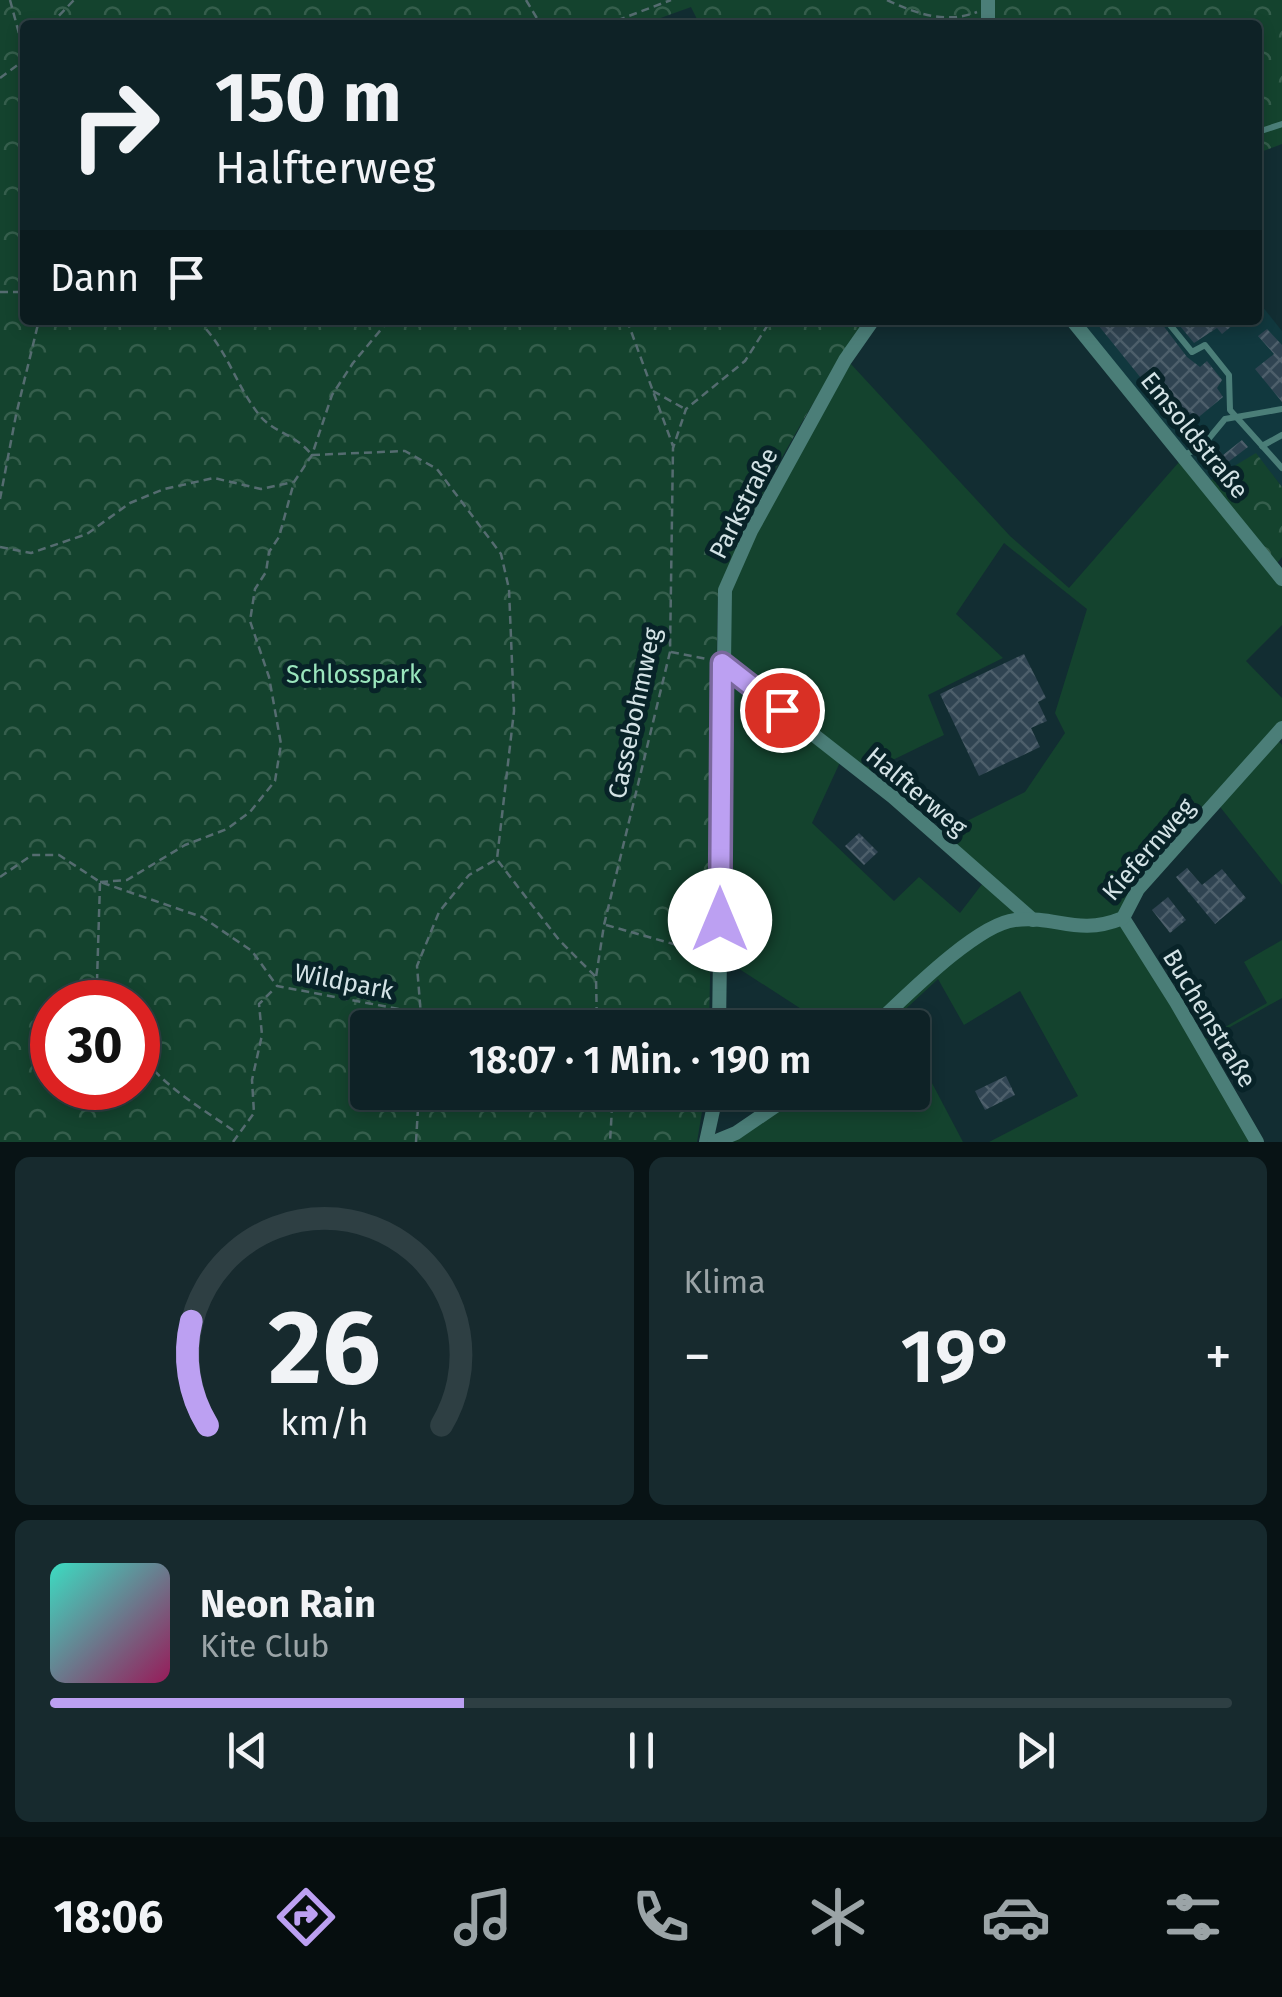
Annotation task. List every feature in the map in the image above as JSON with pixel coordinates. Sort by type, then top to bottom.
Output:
[{"type":"street","name":"Parkstraße","points":[[718,1010],[725,590],[735,561],[845,360],[870,325]]},
{"type":"street","name":"Emsoldstraße","points":[[1076,325],[1282,580]]},
{"type":"street","name":"Halfterweg","points":[[722,663],[893,797],[1033,920]]},
{"type":"street","name":"Kiefernweg","points":[[996,924],[1033,920],[1086,928],[1123,918],[1138,890],[1282,728]]},
{"type":"street","points":[[892,1010],[934,971],[996,924],[1002,910],[1000,891]]},
{"type":"street","name":"Buchenstraße","points":[[1123,918],[1256,1142]]},
{"type":"street","points":[[706,1142],[713,1110]]},
{"type":"street","points":[[714,1142],[736,1133],[770,1110]]},
{"type":"lane","points":[[1170,325],[1192,352],[1205,345],[1229,375],[1230,410],[1282,468]]},
{"type":"lane","points":[[1182,456],[1201,448],[1219,423],[1282,409]]},
{"type":"lane","points":[[1262,446],[1282,435]]},
{"type":"path","points":[[10,0],[20,35]]},
{"type":"path","points":[[55,20],[74,0]]},
{"type":"path","points":[[618,20],[671,0]]},
{"type":"path","points":[[887,0],[916,13],[958,20],[988,4]]},
{"type":"path","points":[[0,78],[20,62]]},
{"type":"path","points":[[0,499],[39,325]]},
{"type":"path","points":[[203,325],[217,338],[246,398],[266,423],[285,430],[312,455]]},
{"type":"path","points":[[97,980],[100,882],[127,880],[185,845],[227,829],[250,812],[275,781],[281,744],[269,677],[250,621],[255,590],[279,537],[294,482],[312,455],[332,396],[385,325]]},
{"type":"path","points":[[629,325],[674,448]]},
{"type":"path","points":[[651,390],[686,409],[745,360],[768,325]]},
{"type":"path","name":"Cassebohmweg","points":[[596,1010],[596,977],[604,925],[670,652],[674,448],[686,409]]},
{"type":"path","points":[[312,455],[404,451],[438,469],[501,554],[509,588],[514,711],[497,860],[559,940],[596,977]]},
{"type":"path","points":[[0,547],[31,553],[87,534],[130,503],[164,488],[214,478],[261,489],[294,482]]},
{"type":"path","points":[[670,652],[722,663]]},
{"type":"path","name":"Wildpark","points":[[0,877],[32,855],[58,855],[100,882],[202,918],[252,951],[277,986],[400,1010]]},
{"type":"path","points":[[421,1010],[417,966],[439,912],[469,874],[497,860]]},
{"type":"path","points":[[604,925],[720,956]]},
{"type":"path","points":[[233,1142],[254,1112],[252,1080],[262,1035],[260,1004],[277,986]]},
{"type":"path","points":[[160,1075],[238,1134]]},
{"type":"path","points":[[416,1142],[418,1110]]},
{"type":"path","points":[[610,1142],[612,1110]]},
{"type":"shaded area","points":[[1262,306],[1282,331],[1282,487],[1256,454],[1206,483],[1079,325],[1262,325]]},
{"type":"green space","name":"Schlosspark","points":[[0,0],[985,0],[985,20],[698,20],[691,7],[655,20],[20,20],[20,325],[865,325],[786,451],[718,590],[709,1010],[350,1010],[350,1110],[702,1110],[697,1142],[0,1142]]},
{"type":"green space","points":[[992,0],[1282,0],[1282,144],[1262,152],[1262,20],[992,20]]},
{"type":"green space","points":[[850,363],[1010,536],[1069,588],[1179,462],[1282,581],[1282,625],[1246,661],[1282,698],[1282,728],[1275,736],[1282,745],[1282,885],[1217,803],[1123,918],[1199,1042],[1267,1003],[1244,962],[1282,940],[1282,998],[1198,1045],[1252,1142],[989,1142],[1078,1096],[1020,991],[964,1025],[938,979],[905,1010],[803,1010],[724,959],[731,591],[756,531]],"holes":[[[1004,543],[1087,609],[1055,713],[1065,733],[1025,792],[937,836],[986,879],[960,913],[919,877],[894,901],[812,823],[842,758],[864,774],[944,735],[928,695],[1003,658],[956,614]]]},
{"type":"green space","points":[[1256,453],[1282,487],[1282,557],[1274,567],[1206,483]]},
{"type":"green space","points":[[930,1079],[963,1142],[712,1142],[763,1110],[930,1110]]},
{"type":"building","points":[[1098,325],[1163,325],[1187,357],[1200,367],[1207,361],[1222,380],[1217,388],[1223,397],[1183,430]]},
{"type":"building","points":[[1179,325],[1233,325],[1222,334],[1217,328],[1194,343]]},
{"type":"building","points":[[1267,329],[1282,345],[1282,402],[1255,369],[1274,354],[1258,336]]},
{"type":"building","points":[[1242,440],[1248,447],[1211,475],[1206,468],[1215,461],[1207,451],[1214,443],[1223,455]]},
{"type":"building","points":[[1024,654],[1046,698],[1038,702],[1047,721],[1031,728],[1040,747],[979,776],[940,694]]},
{"type":"building","points":[[859,833],[878,852],[864,865],[845,846]]},
{"type":"building","points":[[1187,868],[1202,885],[1222,869],[1246,898],[1215,924],[1176,877]]},
{"type":"building","points":[[1168,897],[1186,920],[1170,933],[1152,910]]},
{"type":"building","points":[[1006,1076],[1015,1095],[985,1110],[975,1091]]},
{"type":"route","points":[[720,920],[722,663],[782,710]]}]
